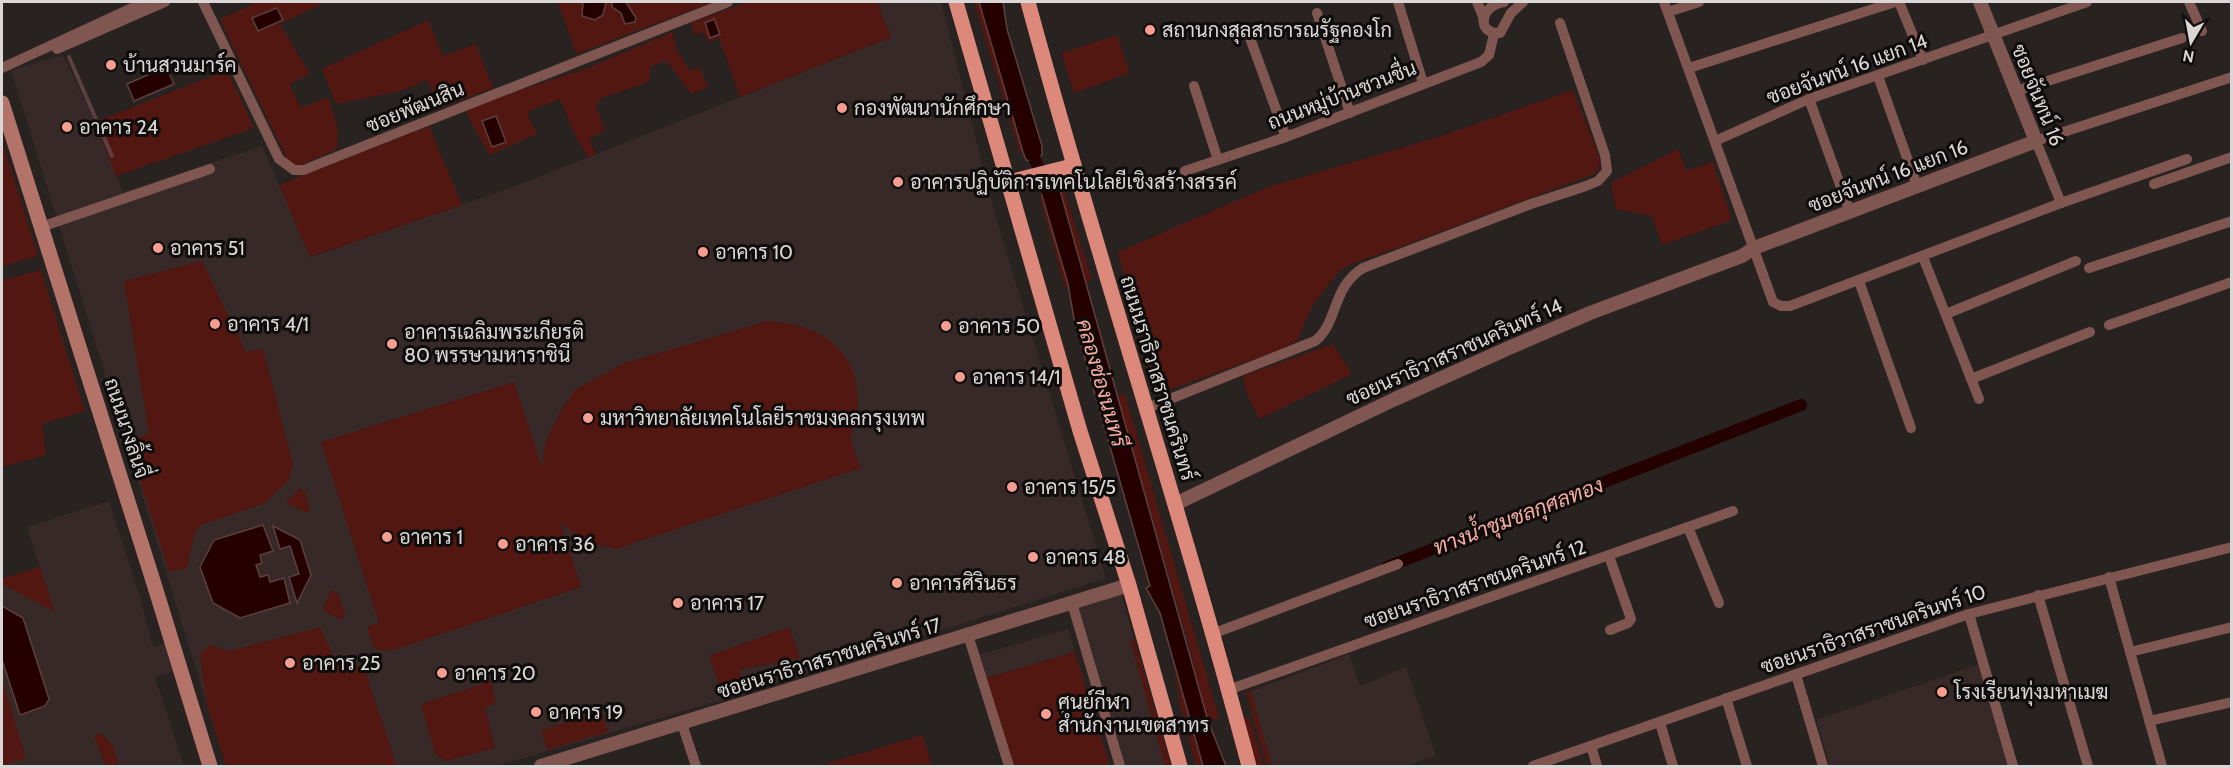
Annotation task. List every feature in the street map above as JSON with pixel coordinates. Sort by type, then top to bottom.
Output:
[{"type":"main road","points":[[956,2],[1080,431],[1129,585],[1180,766]]},
{"type":"main road","name":"ถนนนราธิวาสราชนครินทร์","points":[[1028,2],[1072,166],[1175,504],[1249,766]]},
{"type":"main road","name":"ถนนนางลิ้นจี่","points":[[2,103],[210,766]]},
{"type":"main road","points":[[1009,182],[1072,166]]},
{"type":"street","points":[[2,68],[145,2]]},
{"type":"street","points":[[22,58],[51,52],[165,2]]},
{"type":"street","name":"ซอยพัฒนสิน","points":[[203,2],[279,159],[294,170],[304,170],[728,2]]},
{"type":"street","points":[[1398,2],[1423,83]]},
{"type":"street","points":[[1477,2],[1488,31],[1494,34]]},
{"type":"street","points":[[1484,19],[1485,11],[1494,3],[1504,2]]},
{"type":"street","name":"ถนนหมู่บ้านชวนชื่น","points":[[1185,171],[1286,137],[1481,62],[1489,55],[1494,34],[1500,33],[1511,13],[1522,2]]},
{"type":"street","points":[[1699,2],[1666,7],[1773,302],[1781,306],[1790,306],[2061,203],[2187,159]]},
{"type":"street","points":[[1689,68],[1897,2],[1923,60]]},
{"type":"street","name":"ซอยจันทน์ 16","points":[[1980,2],[2061,203]]},
{"type":"street","name":"ซอยจันทน์ 16 แยก 14","points":[[1715,141],[1809,99],[1923,60],[1992,33],[2087,2]]},
{"type":"street","points":[[2188,2],[2202,31]]},
{"type":"street","points":[[1317,13],[1350,113]]},
{"type":"street","points":[[1145,409],[1315,341],[1323,335],[1344,285],[1352,275],[1363,268],[1531,204],[1598,182],[1607,171],[1605,155],[1560,23]]},
{"type":"street","points":[[1250,38],[1286,137]]},
{"type":"street","points":[[2016,91],[2182,38]]},
{"type":"street","points":[[1878,76],[1917,186]]},
{"type":"street","points":[[2036,141],[2232,77]]},
{"type":"street","points":[[1194,86],[1218,160]]},
{"type":"street","points":[[1809,99],[1850,212]]},
{"type":"street","name":"ซอยจันทน์ 16 แยก 16","points":[[1754,248],[2036,141]]},
{"type":"street","points":[[2154,184],[2232,157]]},
{"type":"street","points":[[41,227],[210,169]]},
{"type":"street","points":[[2089,268],[2232,221]]},
{"type":"street","name":"ซอยนราธิวาสราชนครินทร์ 14","points":[[1175,504],[1393,400],[1511,347],[1590,313],[1742,256],[1754,248]]},
{"type":"street","points":[[1923,257],[1979,399]]},
{"type":"street","points":[[1946,314],[2076,261]]},
{"type":"street","points":[[1859,281],[1911,428]]},
{"type":"street","points":[[2109,325],[2232,282]]},
{"type":"street","points":[[1971,379],[2090,332]]},
{"type":"street","name":"ซอยนราธิวาสราชนครินทร์ 12","points":[[1228,690],[1733,511]]},
{"type":"street","points":[[1688,527],[1719,603]]},
{"type":"street","name":"ซอยนราธิวาสราชนครินทร์ 10","points":[[1533,766],[1969,614],[2232,547]]},
{"type":"street","points":[[1609,556],[1631,619],[1628,623],[1610,630]]},
{"type":"street","points":[[1212,634],[1398,564]]},
{"type":"street","points":[[2109,577],[2162,766]]},
{"type":"street","name":"ซอยนราธิวาสราชนครินทร์ 17","points":[[541,766],[1129,585]]},
{"type":"street","points":[[2038,595],[2088,766]]},
{"type":"street","points":[[1072,603],[1120,766]]},
{"type":"street","points":[[1969,614],[2013,766]]},
{"type":"street","points":[[2130,652],[2232,627]]},
{"type":"street","points":[[968,635],[1009,766]]},
{"type":"street","points":[[1796,675],[1822,766]]},
{"type":"street","points":[[1726,698],[1747,766]]},
{"type":"street","points":[[2149,721],[2232,702]]},
{"type":"street","points":[[1660,723],[1673,766]]},
{"type":"street","points":[[682,724],[696,766]]},
{"type":"street","points":[[1591,746],[1597,766]]},
{"type":"shaded area","points":[[258,2],[318,2],[320,5],[280,24],[310,74],[290,84],[301,108],[328,97],[338,128],[337,149],[298,166],[287,159],[220,19]]},
{"type":"shaded area","points":[[558,2],[712,2],[576,54]]},
{"type":"shaded area","points":[[747,2],[877,2],[891,37],[740,97],[719,38],[708,42],[703,32],[695,35],[691,23]]},
{"type":"shaded area","name":"มหาวิทยาลัยเทคโนโลยีราชมงคลกรุงเทพ","points":[[877,2],[941,2],[997,221],[1106,578],[742,694],[497,766],[226,766],[11,70],[63,55],[93,118],[123,192],[262,146],[311,257],[513,187],[891,37]]},
{"type":"shaded area","points":[[974,2],[979,2],[1023,152],[1020,153]]},
{"type":"shaded area","points":[[428,20],[443,56],[476,44],[493,88],[439,108],[427,80],[401,91],[336,104],[322,69]]},
{"type":"shaded area","points":[[672,32],[678,54],[683,58],[689,71],[699,67],[708,87],[691,94],[667,61],[651,66],[649,82],[602,98],[596,105],[605,131],[589,138],[596,154],[588,158],[575,135],[560,99],[529,111],[528,115],[537,134],[489,155],[467,114],[468,107],[585,69]]},
{"type":"shaded area","points":[[1117,35],[1130,73],[1074,93],[1061,53]]},
{"type":"shaded area","points":[[227,70],[254,128],[116,176],[95,122]]},
{"type":"shaded area","points":[[1573,90],[1600,160],[1599,168],[1594,174],[1356,262],[1339,271],[1312,306],[1297,341],[1277,351],[1157,394],[1118,252],[1268,187],[1435,138]]},
{"type":"shaded area","points":[[429,126],[462,205],[310,257],[279,185]]},
{"type":"shaded area","points":[[2,141],[38,256],[2,266]]},
{"type":"shaded area","points":[[1678,149],[1687,171],[1713,162],[1732,220],[1662,245],[1652,216],[1616,209],[1611,183]]},
{"type":"shaded area","points":[[1060,190],[1065,192],[1092,280],[1085,282]]},
{"type":"shaded area","points":[[1040,198],[1043,198],[1069,287],[1065,288]]},
{"type":"shaded area","points":[[202,261],[246,352],[263,349],[293,463],[289,480],[265,503],[201,525],[194,535],[187,568],[169,572],[128,442],[149,434],[124,281]]},
{"type":"shaded area","points":[[41,270],[85,411],[42,424],[46,455],[2,467],[2,280]]},
{"type":"shaded area","points":[[767,321],[803,327],[819,334],[843,354],[852,368],[857,385],[858,409],[851,437],[861,468],[616,549],[579,540],[560,521],[581,587],[391,651],[374,648],[367,627],[379,623],[321,442],[514,382],[542,467],[546,441],[560,412],[576,389],[625,363]]},
{"type":"shaded area","points":[[1333,344],[1352,374],[1259,419],[1246,391],[1243,376]]},
{"type":"shaded area","points":[[1125,394],[1219,718],[1208,721],[1187,638],[1117,396]]},
{"type":"shaded area","points":[[299,489],[305,491],[310,511],[307,513],[288,504],[287,501]]},
{"type":"shaded area","points":[[109,501],[140,597],[153,647],[165,643],[173,672],[155,677],[184,766],[2,766],[2,579],[40,567],[27,527]]},
{"type":"shaded area","points":[[40,567],[55,612],[2,584],[2,579]]},
{"type":"shaded area","points":[[333,590],[338,594],[345,615],[341,620],[323,610]]},
{"type":"shaded area","points":[[1121,593],[1171,766],[1117,766],[1069,609]]},
{"type":"shaded area","points":[[320,627],[335,659],[364,668],[397,766],[226,766],[207,706],[200,654],[210,645],[230,651]]},
{"type":"shaded area","points":[[789,627],[800,658],[739,670],[745,692],[724,698],[709,656]]},
{"type":"shaded area","points":[[1068,629],[1075,652],[986,678],[979,655]]},
{"type":"shaded area","points":[[1134,639],[1171,766],[1165,766],[1130,640]]},
{"type":"shaded area","name":"ศูนย์กีฬา สำนักงานเขตสาทร","points":[[1075,652],[1110,766],[1013,766],[986,678]]},
{"type":"shaded area","points":[[1349,654],[1360,686],[1406,667],[1436,756],[1405,766],[1267,766],[1246,693]]},
{"type":"shaded area","points":[[1173,664],[1203,766],[1196,766],[1180,705]]},
{"type":"shaded area","name":"โรงเรียนทุ่งมหาเมฆ","points":[[1979,664],[2008,766],[1830,766],[1816,720]]},
{"type":"shaded area","points":[[2,679],[26,758],[2,765]]},
{"type":"shaded area","points":[[491,681],[496,703],[485,708],[495,748],[446,761],[435,754],[421,704]]},
{"type":"shaded area","points":[[1251,691],[1272,766],[1267,766],[1246,693]]},
{"type":"shaded area","points":[[602,712],[608,732],[547,750],[541,730]]},
{"type":"shaded area","points":[[1249,718],[1264,766],[1257,766],[1244,719]]},
{"type":"shaded area","points":[[98,733],[110,742],[119,766],[106,766],[94,737]]},
{"type":"shaded area","points":[[923,735],[932,766],[818,766]]},
{"type":"water","points":[[583,2],[606,2],[603,15],[595,20],[582,16]]},
{"type":"water","points":[[612,2],[626,2],[636,18],[635,22],[625,24],[621,13],[612,7]]},
{"type":"water","points":[[979,2],[1003,2],[1007,29],[1042,146],[1042,155],[1033,161],[1026,160],[1023,152]]},
{"type":"water","points":[[277,8],[283,20],[258,31],[252,18]]},
{"type":"water","points":[[714,19],[720,34],[710,38],[705,23]]},
{"type":"water","points":[[166,67],[174,84],[134,101],[127,84]]},
{"type":"water","points":[[496,116],[506,142],[492,147],[482,121]]},
{"type":"water","points":[[1054,181],[1060,190],[1208,721],[1226,766],[1203,766],[1160,613],[1146,588],[1150,586],[1074,319],[1068,284],[1042,196],[1044,184]]},
{"type":"water","points":[[263,525],[273,551],[260,555],[262,563],[256,565],[260,577],[268,575],[270,582],[284,578],[290,603],[240,618],[213,603],[200,567],[214,540]]},
{"type":"water","points":[[273,526],[300,540],[311,575],[297,603],[289,577],[299,574],[290,546],[280,549]]},
{"type":"water","points":[[2,607],[23,618],[49,699],[45,706],[20,715],[2,660]]},
{"type":"waterway","points":[[69,57],[112,156]]},
{"type":"waterway","name":"คลองช่องนนทรี","points":[[1030,147],[1050,197]]},
{"type":"waterway","name":"ทางน้ำชุมชลกุศลทอง","points":[[1387,567],[1801,405]]},
{"type":"place","name":"สถานกงสุลสาธารณรัฐคองโก","points":[[1150,30]]},
{"type":"place","name":"บ้านสวนมาร์ค","points":[[111,65]]},
{"type":"place","name":"กองพัฒนานักศึกษา","points":[[842,108]]},
{"type":"place","name":"อาคาร 24","points":[[67,127]]},
{"type":"place","name":"อาคารปฏิบัติการเทคโนโลยีเชิงสร้างสรรค์","points":[[898,182]]},
{"type":"place","name":"อาคาร 51","points":[[158,248]]},
{"type":"place","name":"อาคาร 10","points":[[703,252]]},
{"type":"place","name":"อาคาร 4/1","points":[[215,324]]},
{"type":"place","name":"อาคาร 50","points":[[946,326]]},
{"type":"place","name":"อาคารเฉลิมพระเกียรติ 80 พรรษามหาราชินี","points":[[392,344]]},
{"type":"place","name":"อาคาร 14/1","points":[[960,377]]},
{"type":"place","name":"มหาวิทยาลัยเทคโนโลยีราชมงคลกรุงเทพ","points":[[588,418]]},
{"type":"place","name":"อาคาร 15/5","points":[[1012,487]]},
{"type":"place","name":"อาคาร 1","points":[[387,537]]},
{"type":"place","name":"อาคาร 36","points":[[503,544]]},
{"type":"place","name":"อาคาร 48","points":[[1033,557]]},
{"type":"place","name":"อาคารศิรินธร","points":[[897,583]]},
{"type":"place","name":"อาคาร 17","points":[[678,603]]},
{"type":"place","name":"อาคาร 25","points":[[290,663]]},
{"type":"place","name":"อาคาร 20","points":[[442,673]]},
{"type":"place","name":"โรงเรียนทุ่งมหาเมฆ","points":[[1942,692]]},
{"type":"place","name":"อาคาร 19","points":[[536,712]]},
{"type":"place","name":"ศูนย์กีฬา สำนักงานเขตสาทร","points":[[1046,714]]}]
